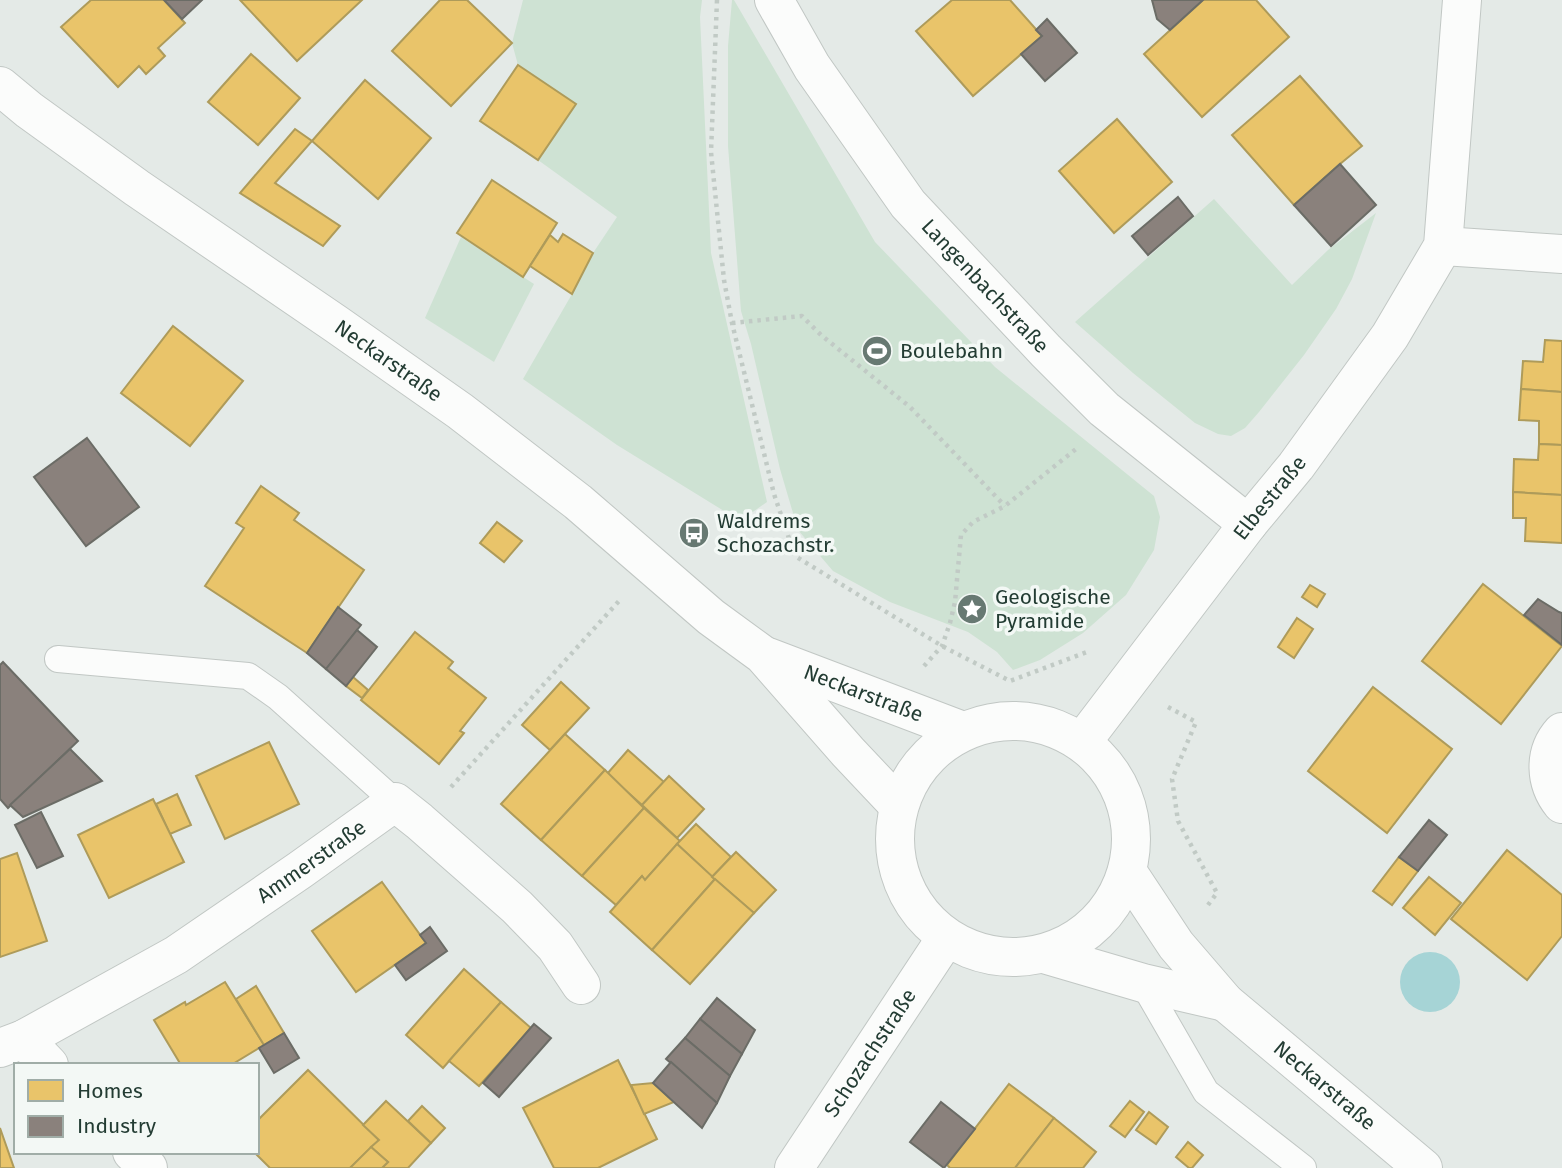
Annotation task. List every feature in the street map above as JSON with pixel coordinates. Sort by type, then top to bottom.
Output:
[{"type":"street","name":"Langenbachstraße","points":[[774,0],[811,67],[908,204],[1046,351],[1104,408],[1248,524]]},
{"type":"street","name":"Elbestraße","points":[[1082,742],[1248,524],[1296,466],[1390,336],[1443,246],[1462,0]]},
{"type":"street","name":"Neckarstraße","points":[[0,86],[137,188],[460,411],[578,502],[711,617],[763,655],[898,805]]},
{"type":"street","points":[[1443,246],[1562,254]]},
{"type":"street","name":"Neckarstraße","points":[[763,655],[963,731]]},
{"type":"street","points":[[1013,720],[1035,722],[1082,742],[1106,766],[1126,802],[1132,838],[1127,871],[1110,907],[1086,933],[1066,946],[1044,954],[1006,958],[979,953],[946,938],[914,905],[896,864],[894,834],[898,805],[908,782],[940,744],[963,731],[988,723],[1013,720]]},
{"type":"street","points":[[1562,733],[1549,754],[1548,772],[1552,788],[1562,804]]},
{"type":"street","points":[[407,812],[517,907],[555,946],[582,985]]},
{"type":"street","name":"Ammerstraße","points":[[24,1051],[176,956],[300,870],[407,812]]},
{"type":"street","name":"Neckarstraße","points":[[1127,871],[1176,945],[1225,1002],[1423,1168]]},
{"type":"street","name":"Schozachstraße","points":[[794,1168],[946,938]]},
{"type":"street","name":"Neckarstraße","points":[[1044,954],[1143,983],[1225,1002]]},
{"type":"street","points":[[134,1154],[148,1168]]},
{"type":"lane","points":[[58,659],[248,676],[278,697],[407,812]]},
{"type":"lane","points":[[1143,983],[1206,1092],[1303,1168]]},
{"type":"path","points":[[717,0],[711,152],[724,280],[774,494],[795,556],[942,646],[955,602],[961,535],[972,522],[1005,506],[1088,439],[1104,408]]},
{"type":"path","points":[[732,323],[802,316],[821,335],[910,407],[1005,506]]},
{"type":"path","points":[[407,812],[620,600]]},
{"type":"green space","points":[[523,0],[702,0],[700,17],[711,253],[767,502],[747,516],[724,511],[617,445],[523,379],[593,253],[617,217],[538,160],[575,104],[518,65],[512,43]]},
{"type":"green space","points":[[732,0],[875,242],[995,367],[1154,496],[1160,517],[1154,550],[1126,595],[1083,633],[1040,660],[1013,670],[997,652],[968,632],[890,602],[833,571],[798,530],[741,311],[728,146],[728,46]]},
{"type":"green space","points":[[1214,199],[1292,285],[1328,250],[1376,213],[1352,279],[1336,309],[1259,412],[1245,428],[1231,436],[1218,434],[1195,423],[1075,322]]},
{"type":"green space","points":[[461,237],[534,284],[494,362],[425,318]]},
{"type":"water","points":[[1430,952],[1447,957],[1455,965],[1460,982],[1455,999],[1447,1007],[1430,1012],[1413,1007],[1405,999],[1400,982],[1405,965],[1413,957]]},
{"type":"building: Homes","points":[[91,0],[164,0],[185,23],[158,48],[165,56],[146,74],[139,66],[118,87],[61,27]]},
{"type":"building: Homes","points":[[240,0],[362,0],[297,61]]},
{"type":"building: Homes","points":[[440,0],[467,0],[512,43],[451,106],[392,51]]},
{"type":"building: Homes","points":[[952,0],[1010,0],[1042,36],[973,96],[916,31]]},
{"type":"building: Homes","points":[[1203,0],[1256,0],[1289,37],[1202,117],[1144,54]]},
{"type":"building: Homes","points":[[251,54],[300,98],[258,145],[208,102]]},
{"type":"building: Homes","points":[[518,65],[576,104],[538,160],[480,121]]},
{"type":"building: Homes","points":[[1300,76],[1362,146],[1294,205],[1232,135]]},
{"type":"building: Homes","points":[[365,80],[431,138],[378,199],[312,141]]},
{"type":"building: Homes","points":[[1117,119],[1172,182],[1114,233],[1059,171]]},
{"type":"building: Homes","points":[[295,129],[312,141],[275,183],[340,226],[323,246],[240,193]]},
{"type":"building: Homes","points":[[492,180],[557,223],[523,277],[457,233]]},
{"type":"building: Homes","points":[[563,234],[593,253],[572,294],[530,266],[550,235],[558,242]]},
{"type":"building: Homes","points":[[173,326],[243,381],[190,446],[121,393]]},
{"type":"building: Homes","points":[[1545,340],[1562,341],[1562,392],[1521,389],[1523,361],[1543,362]]},
{"type":"building: Homes","points":[[1521,389],[1562,392],[1562,445],[1539,444],[1539,421],[1519,420]]},
{"type":"building: Homes","points":[[1539,444],[1562,445],[1562,495],[1513,492],[1514,459],[1538,460]]},
{"type":"building: Homes","points":[[261,486],[299,513],[294,520],[364,570],[307,653],[205,586],[244,528],[236,523]]},
{"type":"building: Homes","points":[[1513,492],[1562,495],[1562,543],[1525,541],[1526,518],[1513,518]]},
{"type":"building: Homes","points":[[497,522],[522,541],[504,562],[480,543]]},
{"type":"building: Homes","points":[[1483,584],[1562,646],[1501,724],[1422,661]]},
{"type":"building: Homes","points":[[1310,585],[1325,594],[1317,607],[1302,597]]},
{"type":"building: Homes","points":[[1297,618],[1313,629],[1294,658],[1278,647]]},
{"type":"building: Homes","points":[[415,632],[453,662],[448,668],[486,698],[460,731],[464,733],[439,764],[361,700]]},
{"type":"building: Homes","points":[[353,677],[368,690],[362,698],[346,686]]},
{"type":"building: Homes","points":[[561,682],[589,708],[550,750],[522,725]]},
{"type":"building: Homes","points":[[1373,687],[1452,749],[1387,833],[1308,771]]},
{"type":"building: Homes","points":[[565,734],[605,770],[541,840],[501,804]]},
{"type":"building: Homes","points":[[269,742],[299,804],[225,839],[196,776]]},
{"type":"building: Homes","points":[[628,750],[664,782],[642,805],[607,774]]},
{"type":"building: Homes","points":[[605,770],[644,808],[582,876],[541,840]]},
{"type":"building: Homes","points":[[669,776],[704,809],[677,838],[642,805]]},
{"type":"building: Homes","points":[[177,794],[191,825],[170,834],[156,804]]},
{"type":"building: Homes","points":[[153,799],[184,862],[109,898],[78,835]]},
{"type":"building: Homes","points":[[644,808],[680,841],[645,880],[642,876],[616,905],[582,876]]},
{"type":"building: Homes","points":[[696,824],[731,857],[712,877],[677,844]]},
{"type":"building: Homes","points":[[677,844],[715,879],[652,950],[610,912],[642,876],[645,880]]},
{"type":"building: Homes","points":[[1507,850],[1562,895],[1562,936],[1527,980],[1451,919]]},
{"type":"building: Homes","points":[[736,852],[776,890],[754,913],[712,877]]},
{"type":"building: Homes","points":[[17,853],[47,941],[0,957],[0,859]]},
{"type":"building: Homes","points":[[1399,857],[1418,871],[1392,905],[1373,891]]},
{"type":"building: Homes","points":[[1429,877],[1461,903],[1435,935],[1403,908]]},
{"type":"building: Homes","points":[[715,879],[754,913],[690,984],[652,950]]},
{"type":"building: Homes","points":[[382,882],[426,943],[356,992],[312,931]]},
{"type":"building: Homes","points":[[464,969],[501,1002],[443,1068],[406,1035]]},
{"type":"building: Homes","points":[[225,982],[264,1045],[234,1063],[180,1063],[154,1020],[185,1002],[186,1005]]},
{"type":"building: Homes","points":[[256,986],[284,1033],[264,1045],[236,999]]},
{"type":"building: Homes","points":[[501,1002],[531,1028],[479,1086],[449,1061]]},
{"type":"building: Homes","points":[[618,1060],[657,1139],[598,1168],[554,1168],[523,1108]]},
{"type":"building: Homes","points":[[308,1070],[379,1140],[350,1168],[270,1168],[256,1154],[259,1154],[259,1119]]},
{"type":"building: Homes","points":[[653,1083],[674,1102],[644,1114],[631,1085]]},
{"type":"building: Homes","points":[[1009,1084],[1054,1118],[1015,1168],[950,1168],[947,1165]]},
{"type":"building: Homes","points":[[386,1101],[431,1143],[408,1168],[382,1168],[388,1162],[371,1147],[379,1140],[363,1125]]},
{"type":"building: Homes","points":[[1130,1101],[1144,1112],[1125,1137],[1110,1126]]},
{"type":"building: Homes","points":[[422,1106],[445,1128],[431,1143],[408,1121]]},
{"type":"building: Homes","points":[[1149,1112],[1168,1127],[1156,1144],[1136,1130]]},
{"type":"building: Homes","points":[[1054,1118],[1096,1152],[1083,1168],[1015,1168]]},
{"type":"building: Homes","points":[[0,1128],[14,1168],[0,1168]]},
{"type":"building: Homes","points":[[1188,1142],[1203,1155],[1192,1168],[1176,1157]]},
{"type":"building: Homes","points":[[371,1147],[388,1162],[382,1168],[350,1168]]},
{"type":"building: Industry","points":[[164,0],[202,0],[182,19]]},
{"type":"building: Industry","points":[[1152,0],[1203,0],[1170,30],[1157,19]]},
{"type":"building: Industry","points":[[1047,19],[1077,53],[1045,81],[1021,54],[1042,36],[1036,30]]},
{"type":"building: Industry","points":[[1340,164],[1376,205],[1331,246],[1294,205]]},
{"type":"building: Industry","points":[[1178,197],[1193,216],[1148,255],[1132,236]]},
{"type":"building: Industry","points":[[87,438],[139,507],[86,546],[34,477]]},
{"type":"building: Industry","points":[[1538,599],[1562,613],[1562,645],[1524,615]]},
{"type":"building: Industry","points":[[338,607],[361,625],[326,669],[307,653]]},
{"type":"building: Industry","points":[[357,630],[377,647],[346,686],[326,669]]},
{"type":"building: Industry","points":[[3,662],[78,741],[8,808],[0,799],[0,665]]},
{"type":"building: Industry","points":[[70,749],[102,781],[23,817],[10,805]]},
{"type":"building: Industry","points":[[41,812],[63,856],[37,868],[15,825]]},
{"type":"building: Industry","points":[[1429,820],[1447,835],[1418,871],[1399,857]]},
{"type":"building: Industry","points":[[430,927],[447,951],[406,980],[395,965],[426,943],[420,935]]},
{"type":"building: Industry","points":[[717,998],[755,1030],[742,1054],[700,1019]]},
{"type":"building: Industry","points":[[700,1019],[742,1054],[730,1076],[685,1038]]},
{"type":"building: Industry","points":[[534,1024],[551,1038],[499,1097],[483,1083]]},
{"type":"building: Industry","points":[[284,1033],[299,1058],[274,1073],[259,1048]]},
{"type":"building: Industry","points":[[685,1038],[730,1076],[717,1103],[666,1059]]},
{"type":"building: Industry","points":[[671,1062],[717,1103],[702,1128],[653,1083]]},
{"type":"building: Industry","points":[[941,1102],[975,1129],[944,1168],[910,1142]]},
{"type":"place","name":"Boulebahn","points":[[877,351]]},
{"type":"place","name":"Waldrems Schozachstr.","points":[[694,533]]},
{"type":"place","name":"Geologische Pyramide","points":[[972,609]]}]
